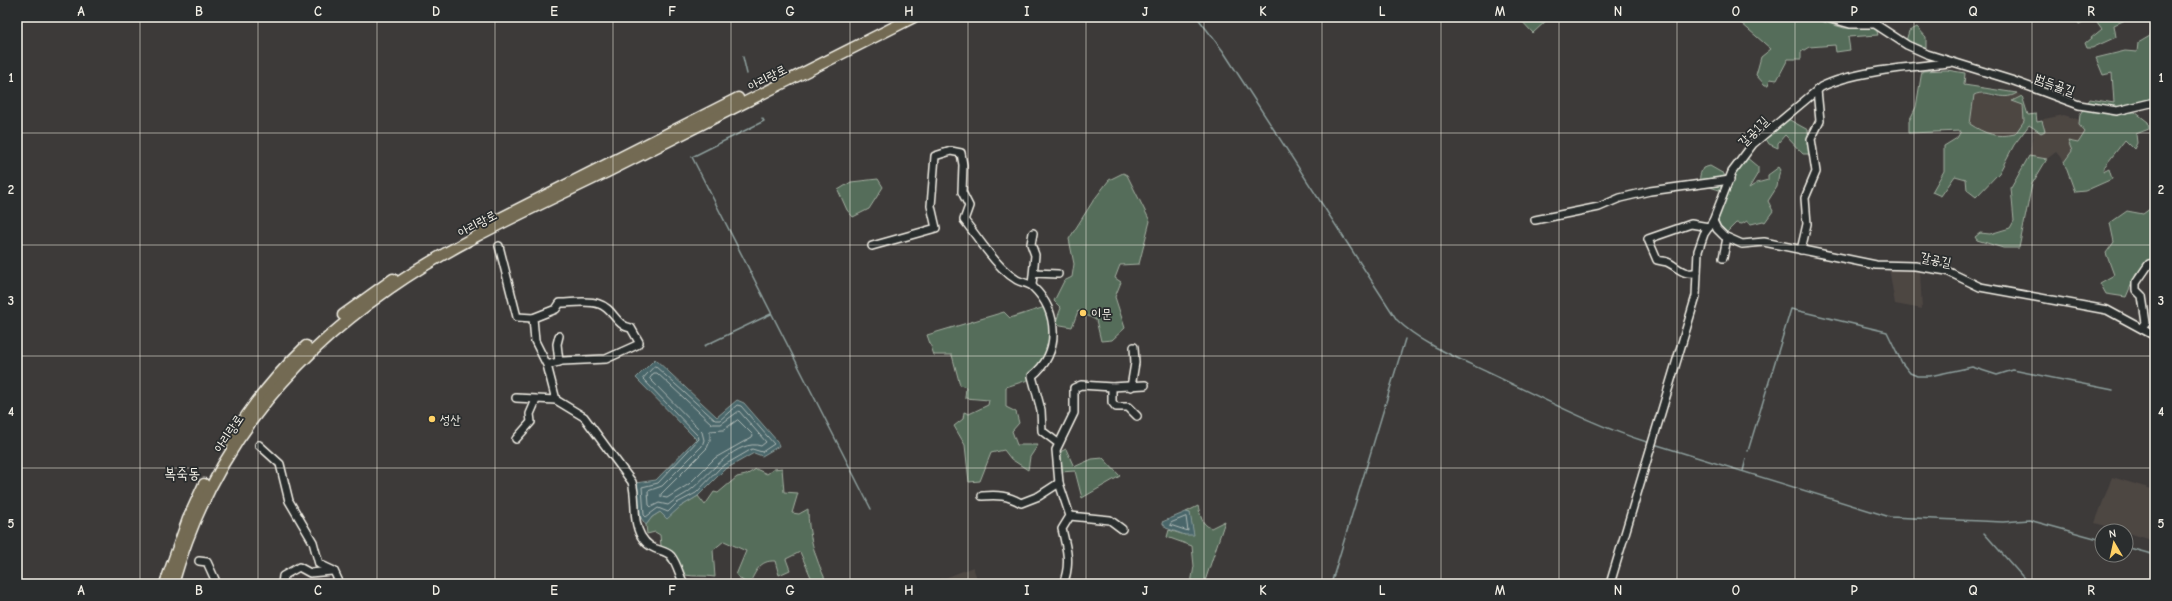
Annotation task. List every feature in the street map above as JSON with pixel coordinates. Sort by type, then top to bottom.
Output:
[{"type":"highway","name":"아리랑로","points":[[165,584],[188,519],[209,475],[280,372],[334,321],[380,286],[434,253],[495,220],[899,17]]},
{"type":"highway","name":"아리랑로","points":[[250,417],[309,353],[338,327],[390,288],[484,233],[914,17]]},
{"type":"highway","name":"아리랑로","points":[[173,584],[195,521],[232,443]]},
{"type":"street","name":"범득골길","points":[[1825,17],[1850,24],[1875,24],[1907,45],[1949,62],[2011,80],[2079,105],[2096,109],[2117,111],[2155,102]]},
{"type":"street","name":"갈공1길","points":[[1610,584],[1648,450],[1696,296],[1698,252],[1704,234],[1711,224],[1732,172],[1753,144],[1817,90],[1837,81],[1881,72],[1949,62]]},
{"type":"street","points":[[1801,250],[1807,224],[1805,198],[1816,172],[1811,138],[1820,121],[1817,90]]},
{"type":"street","points":[[872,246],[936,228],[931,206],[935,156],[951,151],[960,153],[963,165],[962,192],[969,206],[964,220],[1002,268],[1017,280],[1032,285],[1043,299],[1052,322],[1055,336],[1053,348],[1041,369],[1032,376],[1041,410],[1042,431],[1058,443]]},
{"type":"street","points":[[1535,220],[1599,207],[1620,198],[1650,191],[1730,180]]},
{"type":"street","points":[[1696,272],[1692,274],[1686,273],[1667,262],[1657,260],[1648,239],[1691,224],[1711,224],[1727,238],[1723,258]]},
{"type":"street","points":[[1032,285],[1035,255],[1031,244],[1033,233]]},
{"type":"street","name":"갈공길","points":[[1727,238],[1742,244],[1764,242],[1876,265],[1916,266],[1947,271],[1980,288],[2107,310],[2155,336]]},
{"type":"street","points":[[499,246],[517,317],[533,318],[556,309],[560,303],[598,304],[605,307],[624,327],[631,328],[639,342],[637,345],[606,359],[559,362],[547,365]]},
{"type":"street","points":[[2142,328],[2146,323],[2142,296],[2136,290],[2136,283],[2150,264],[2155,262]]},
{"type":"street","points":[[1034,273],[1058,274]]},
{"type":"street","points":[[533,318],[535,341],[547,365],[556,400]]},
{"type":"street","points":[[559,362],[557,344],[560,336]]},
{"type":"street","points":[[1131,387],[1135,363],[1134,347]]},
{"type":"street","points":[[1070,516],[1059,483],[1056,463],[1058,443],[1067,431],[1074,413],[1074,388],[1081,385],[1131,387],[1146,385]]},
{"type":"street","points":[[1112,387],[1112,402],[1116,407],[1128,407],[1137,416]]},
{"type":"street","points":[[516,398],[556,400],[584,417],[632,482],[635,491],[634,508],[641,535],[649,546],[670,555],[678,567],[684,584]]},
{"type":"street","points":[[516,439],[531,422],[530,414],[536,400]]},
{"type":"street","points":[[259,445],[280,464],[288,501],[313,542],[319,564],[334,571],[340,584]]},
{"type":"street","points":[[982,496],[1000,494],[1021,503],[1039,496],[1059,483]]},
{"type":"street","points":[[1070,516],[1110,520],[1122,529]]},
{"type":"street","points":[[1063,584],[1068,574],[1069,559],[1062,529],[1070,516]]},
{"type":"street","points":[[199,561],[207,562],[217,584]]},
{"type":"street","points":[[282,584],[283,576],[299,567],[310,573],[334,571]]},
{"type":"shaded area","points":[[1979,93],[2001,98],[2017,93],[2022,96],[2012,101],[2023,105],[2024,121],[2015,134],[2002,136],[1986,134],[1970,124],[1974,95]]},
{"type":"shaded area","points":[[2064,115],[2080,120],[2079,125],[2085,132],[2064,162],[2056,152],[2047,159],[2029,156],[2034,129],[2041,133],[2045,126],[2042,121],[2044,119]]},
{"type":"shaded area","points":[[1889,268],[1920,270],[1922,309],[1895,304]]},
{"type":"shaded area","points":[[2112,477],[2155,490],[2155,541],[2134,535],[2134,523],[2095,523]]},
{"type":"shaded area","points":[[973,567],[979,584],[923,584],[945,578]]},
{"type":"green space","points":[[1518,17],[1545,17],[1547,20],[1533,33]]},
{"type":"green space","points":[[1734,17],[1808,17],[1844,28],[1876,28],[1878,35],[1848,37],[1850,50],[1836,52],[1835,45],[1809,47],[1801,52],[1801,59],[1788,59],[1777,80],[1770,79],[1768,85],[1765,85],[1756,75],[1761,57],[1771,49]]},
{"type":"green space","points":[[2074,17],[2132,17],[2114,25],[2116,37],[2092,48],[2087,48],[2085,43],[2102,29],[2095,19],[2089,19],[2079,24]]},
{"type":"green space","points":[[1917,27],[1926,37],[1926,51],[1906,41],[1909,31]]},
{"type":"green space","points":[[2155,33],[2155,97],[2124,108],[2126,112],[2135,112],[2148,122],[2149,129],[2136,134],[2137,143],[2134,149],[2125,140],[2105,166],[2103,172],[2109,169],[2112,179],[2085,191],[2075,192],[2064,162],[2072,151],[2068,141],[2078,143],[2085,132],[2079,125],[2080,114],[2090,99],[2114,103],[2112,73],[2103,75],[2096,58],[2125,51],[2137,52],[2138,43]]},
{"type":"green space","points":[[1947,70],[1965,73],[1964,85],[2017,93],[2006,97],[1985,93],[1974,95],[1970,124],[1986,133],[2002,136],[2015,134],[2024,121],[2023,105],[2012,101],[2022,96],[2028,115],[2036,114],[2037,122],[2042,121],[2045,131],[2041,133],[2029,125],[2014,145],[1999,173],[1976,197],[1967,190],[1966,179],[1955,176],[1941,196],[1932,192],[1944,171],[1944,146],[1957,138],[1961,131],[1909,133],[1909,121],[1916,107],[1922,71]]},
{"type":"green space","points":[[1788,119],[1808,130],[1809,154],[1803,154],[1785,135],[1778,143],[1778,148],[1769,144],[1765,137]]},
{"type":"green space","points":[[2029,156],[2047,159],[2032,184],[2019,248],[2003,248],[1977,240],[1975,237],[1980,233],[1990,234],[2010,228],[2014,221],[2011,188]]},
{"type":"green space","points":[[1746,157],[1758,167],[1758,173],[1749,188],[1757,183],[1768,180],[1768,175],[1779,167],[1781,170],[1777,187],[1768,201],[1773,211],[1765,222],[1763,221],[1751,224],[1747,221],[1742,224],[1736,223],[1727,232],[1720,225],[1717,218],[1735,173]]},
{"type":"green space","points":[[1710,166],[1724,174],[1725,180],[1719,190],[1702,184],[1700,181],[1703,168]]},
{"type":"green space","points":[[1123,173],[1127,175],[1150,221],[1139,264],[1120,265],[1115,278],[1121,282],[1115,297],[1125,328],[1112,340],[1101,341],[1096,320],[1078,311],[1072,327],[1055,324],[1061,308],[1054,301],[1064,281],[1072,277],[1074,264],[1069,239],[1093,201],[1109,180]]},
{"type":"green space","points":[[878,179],[883,187],[869,209],[853,217],[847,210],[838,190],[851,182]]},
{"type":"green space","points":[[2155,205],[2155,259],[2136,274],[2126,297],[2106,294],[2100,283],[2114,275],[2106,253],[2114,242],[2110,223],[2127,211],[2143,214]]},
{"type":"green space","points":[[1045,307],[1050,323],[1051,348],[1028,380],[1006,387],[1006,407],[1016,412],[1019,423],[1012,431],[1017,445],[1038,445],[1030,457],[1028,470],[1011,459],[1004,450],[991,453],[980,481],[969,482],[965,445],[954,426],[963,419],[964,412],[969,414],[988,405],[989,400],[965,398],[966,387],[960,385],[952,355],[934,355],[927,335],[1004,312],[1010,318]]},
{"type":"green space","points":[[1066,449],[1074,467],[1092,459],[1103,458],[1120,476],[1082,498],[1075,471],[1060,472],[1058,453]]},
{"type":"green space","points":[[782,468],[784,492],[798,493],[792,513],[799,514],[808,509],[809,528],[813,546],[826,581],[823,584],[814,584],[800,552],[786,559],[790,570],[779,575],[775,561],[765,562],[756,571],[749,584],[747,584],[736,575],[746,551],[724,541],[713,550],[715,577],[685,575],[681,569],[669,563],[661,546],[660,535],[655,532],[647,534],[646,525],[652,517],[660,512],[667,518],[680,507],[698,496],[705,505],[714,492],[718,493],[737,477],[746,475],[756,469],[767,474],[774,469]]},
{"type":"green space","points":[[1198,506],[1202,519],[1205,524],[1211,528],[1225,521],[1204,584],[1191,584],[1194,566],[1192,546],[1167,537],[1169,530],[1185,535],[1190,513],[1186,512]]},
{"type":"water","points":[[655,359],[717,417],[737,400],[744,403],[777,441],[779,446],[762,456],[754,453],[724,470],[698,496],[680,507],[667,519],[660,512],[652,517],[646,525],[641,518],[636,483],[656,480],[696,439],[636,378]]},
{"type":"water","points":[[1186,512],[1190,513],[1194,535],[1185,535],[1166,528],[1162,522]]},
{"type":"waterway","points":[[1197,17],[1223,51],[1397,320],[1407,329],[1453,356],[1588,420],[1650,443]]},
{"type":"waterway","points":[[743,57],[747,74]]},
{"type":"waterway","points":[[762,118],[764,121],[692,157],[871,509]]},
{"type":"waterway","points":[[1748,451],[1791,309],[1887,332],[1902,363],[1910,373],[1917,376],[1930,376],[1972,367],[1997,375],[2013,370],[2113,390]]},
{"type":"waterway","points":[[704,346],[771,314]]},
{"type":"waterway","points":[[1331,584],[1405,339]]},
{"type":"waterway","points":[[1654,444],[1890,517],[2003,522],[2029,520],[2094,538]]},
{"type":"waterway","points":[[1743,471],[1746,459]]},
{"type":"waterway","points":[[1984,533],[2029,584]]},
{"type":"waterway","points":[[2134,549],[2155,555]]},
{"type":"place","name":"이문","points":[[1083,313]]},
{"type":"place","name":"성산","points":[[432,419]]},
{"type":"district","name":"복죽동","points":[[182,473]]}]
